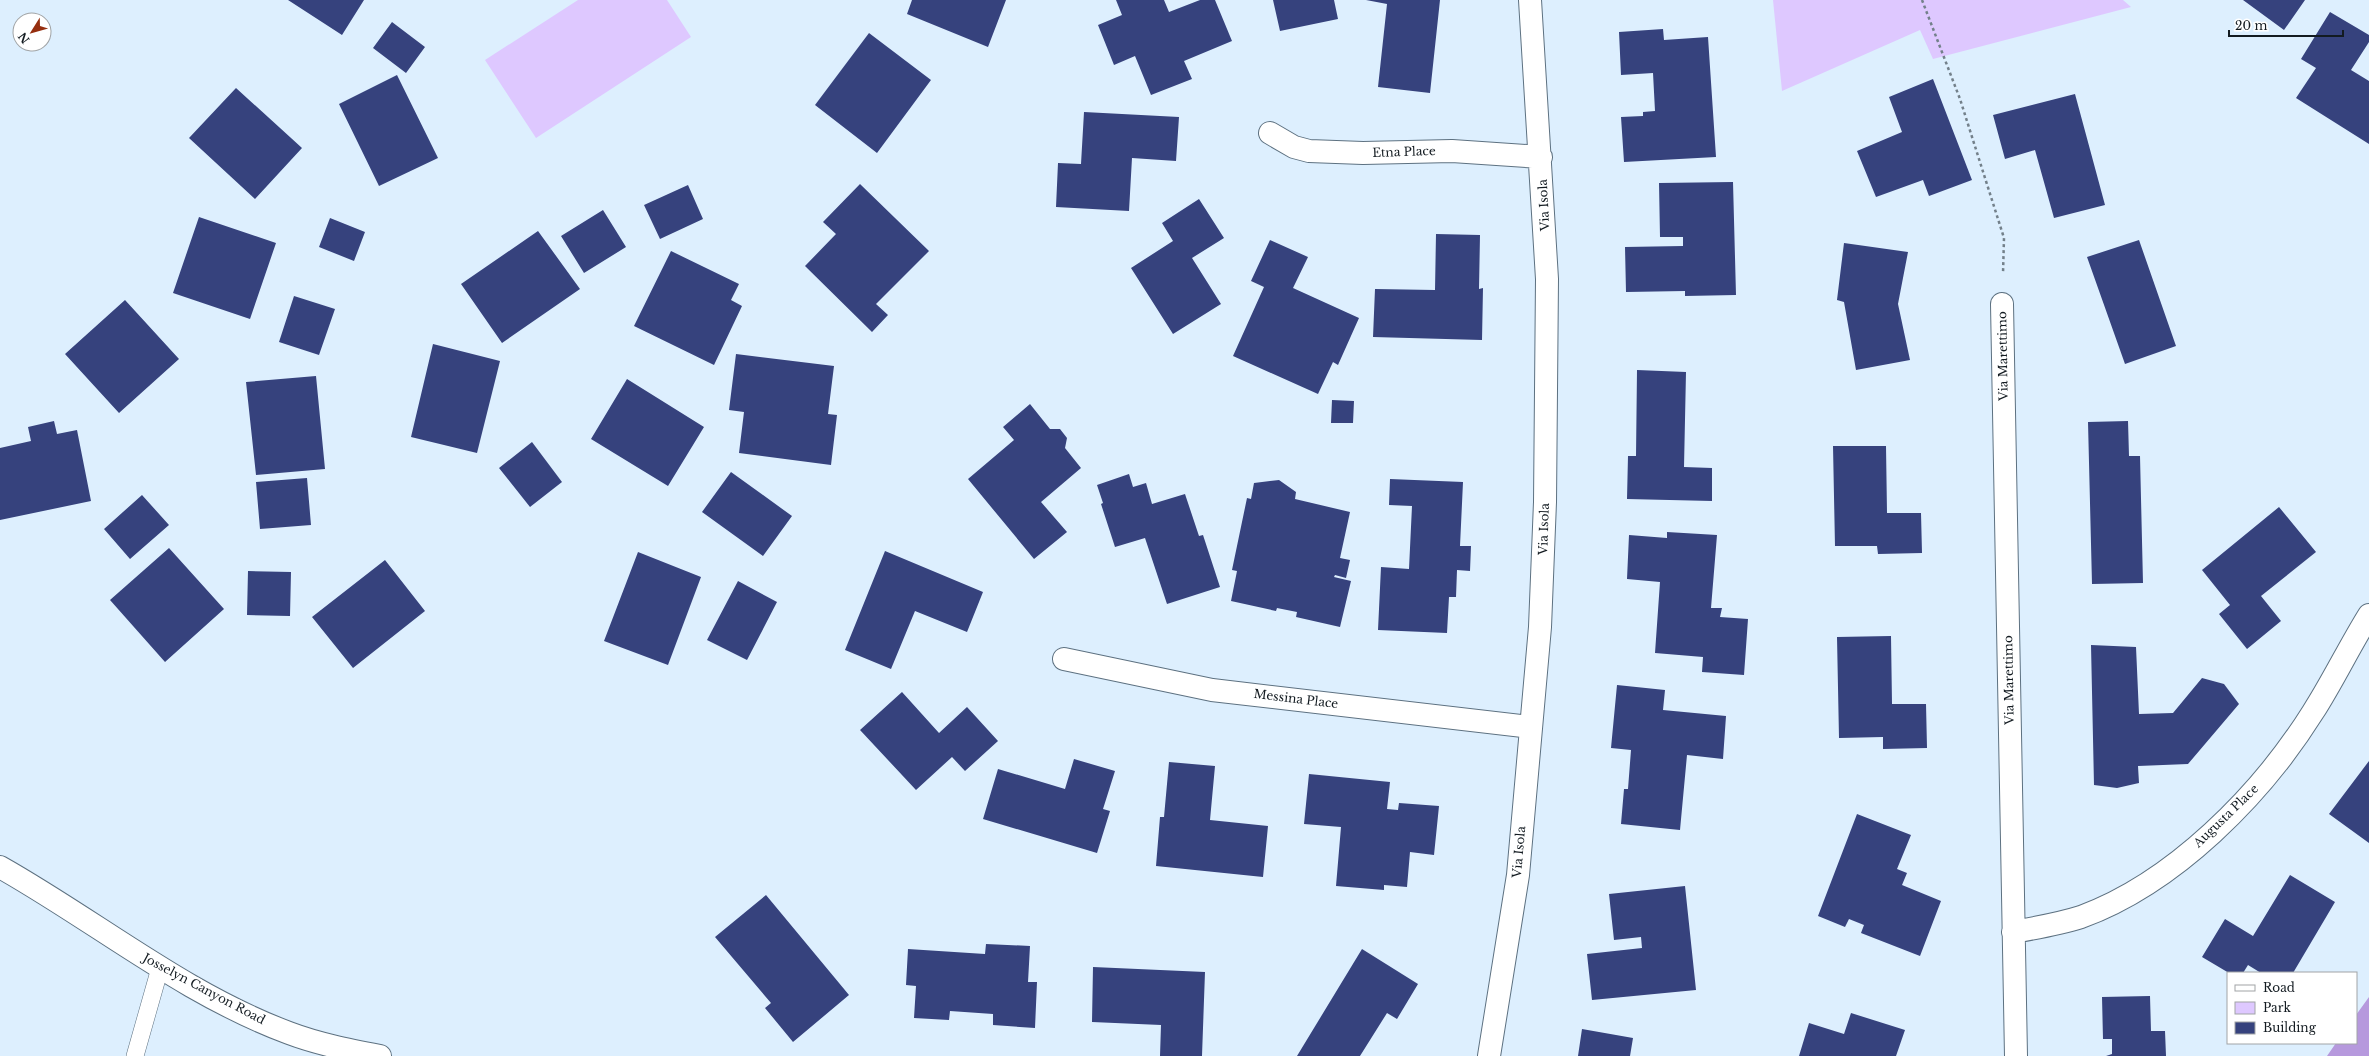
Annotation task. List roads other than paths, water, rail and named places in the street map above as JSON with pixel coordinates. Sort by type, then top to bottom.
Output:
[{"type":"street","name":"Via Isola","points":[[1489,1056],[1518,875],[1540,627],[1545,502],[1547,279],[1541,157],[1530,0]]},
{"type":"street","name":"Etna Place","points":[[1270,133],[1288,144],[1309,151],[1368,153],[1452,151],[1541,157]]},
{"type":"street","name":"Via Marettimo","points":[[2002,304],[2016,1056]]},
{"type":"street","name":"Augusta Place","points":[[2013,932],[2081,917],[2109,905],[2137,890],[2201,842],[2253,791],[2290,746],[2313,712],[2369,615]]},
{"type":"street","name":"Messina Place","points":[[1064,659],[1212,690],[1530,727]]},
{"type":"street","name":"Josselyn Canyon Road","points":[[0,867],[82,916],[160,968],[245,1013],[288,1032],[329,1045],[380,1056]]},
{"type":"lane","points":[[135,1056],[160,968]]}]
